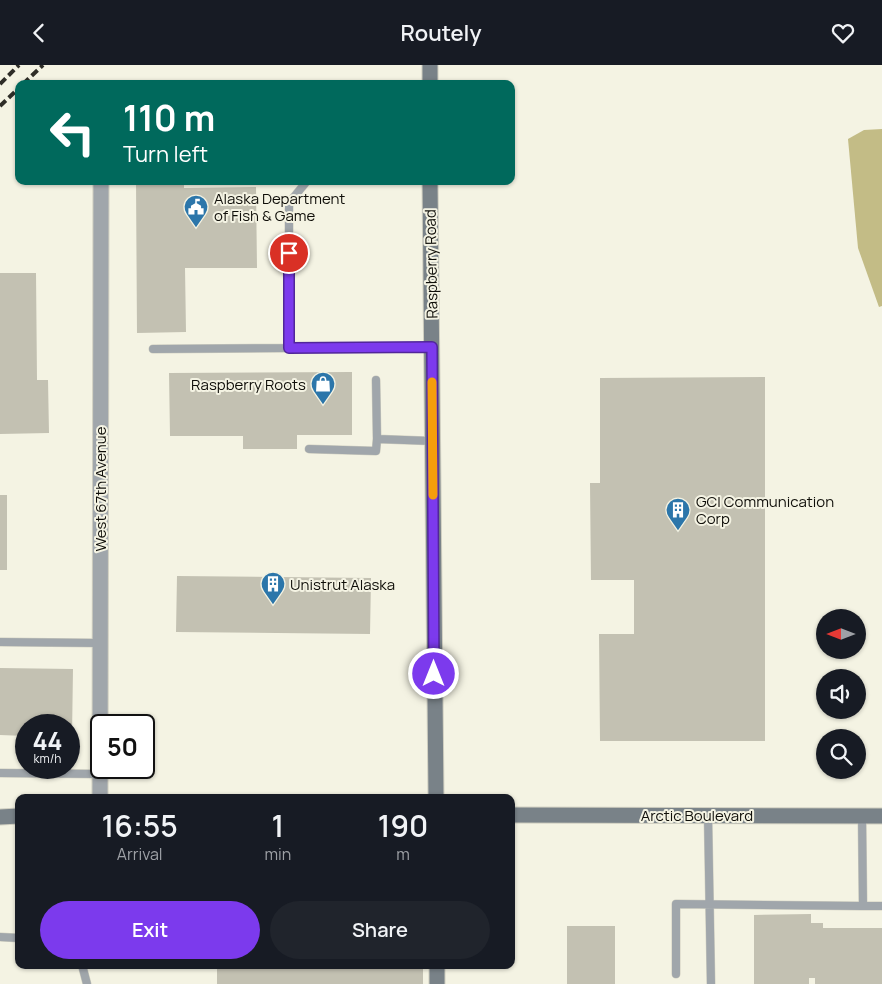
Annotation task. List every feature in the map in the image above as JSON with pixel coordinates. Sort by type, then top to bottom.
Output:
[{"type":"main road","points":[[430,65],[430,80]]},
{"type":"main road","name":"Raspberry Road","points":[[430,185],[436,794]]},
{"type":"main road","name":"Arctic Boulevard","points":[[515,815],[882,816]]},
{"type":"main road","points":[[0,817],[15,816]]},
{"type":"main road","points":[[437,969],[437,984]]},
{"type":"street","name":"West 67th Avenue","points":[[100,714],[101,185]]},
{"type":"street","name":"West 67th Avenue","points":[[100,779],[100,794]]},
{"type":"lane","points":[[289,348],[289,203],[304,185]]},
{"type":"lane","points":[[153,349],[432,347]]},
{"type":"lane","points":[[309,449],[376,451],[376,380]]},
{"type":"lane","points":[[377,439],[432,441]]},
{"type":"lane","points":[[0,642],[100,643]]},
{"type":"lane","points":[[0,773],[90,774]]},
{"type":"lane","points":[[708,815],[711,984]]},
{"type":"lane","points":[[862,816],[863,906]]},
{"type":"lane","points":[[676,974],[676,904],[882,905]]},
{"type":"lane","points":[[0,937],[15,938]]},
{"type":"lane","points":[[83,969],[87,984]]},
{"type":"shaded area","points":[[882,129],[882,306],[879,307],[858,248],[848,139],[864,130]]},
{"type":"building","name":"Alaska Department of Fish & Game","points":[[136,185],[184,185],[184,188],[256,187],[257,268],[185,268],[186,332],[137,333]]},
{"type":"building","points":[[0,273],[36,273],[37,380],[48,380],[49,433],[0,434]]},
{"type":"building","points":[[352,372],[352,435],[297,435],[297,449],[243,449],[243,436],[170,436],[169,373]]},
{"type":"building","name":"GCI Communication Corp","points":[[765,377],[765,741],[600,741],[599,634],[634,634],[634,580],[591,580],[590,483],[600,483],[600,378]]},
{"type":"building","points":[[0,495],[7,495],[7,570],[0,570]]},
{"type":"building","name":"Unistrut Alaska","points":[[177,576],[371,578],[370,634],[176,632]]},
{"type":"building","points":[[0,668],[73,669],[72,714],[15,714],[15,736],[0,735]]},
{"type":"building","points":[[811,914],[811,923],[823,923],[823,928],[882,928],[882,984],[815,984],[815,978],[809,978],[809,984],[754,984],[754,915]]},
{"type":"building","points":[[567,926],[615,926],[615,984],[567,984]]},
{"type":"building","points":[[217,969],[423,969],[423,984],[217,984]]},
{"type":"railway","points":[[0,84],[19,65]]},
{"type":"railway","points":[[27,80],[43,65]]},
{"type":"railway","points":[[0,106],[15,92]]},
{"type":"slow traffic","points":[[432,382],[433,495]]},
{"type":"place","name":"Alaska Department of Fish & Game","points":[[196,228]]},
{"type":"place","name":"Raspberry Roots","points":[[323,405]]},
{"type":"place","name":"GCI Communication Corp","points":[[678,531]]},
{"type":"place","name":"Unistrut Alaska","points":[[273,605]]},
{"type":"route","points":[[289,253],[289,348],[432,347],[434,674]]}]
